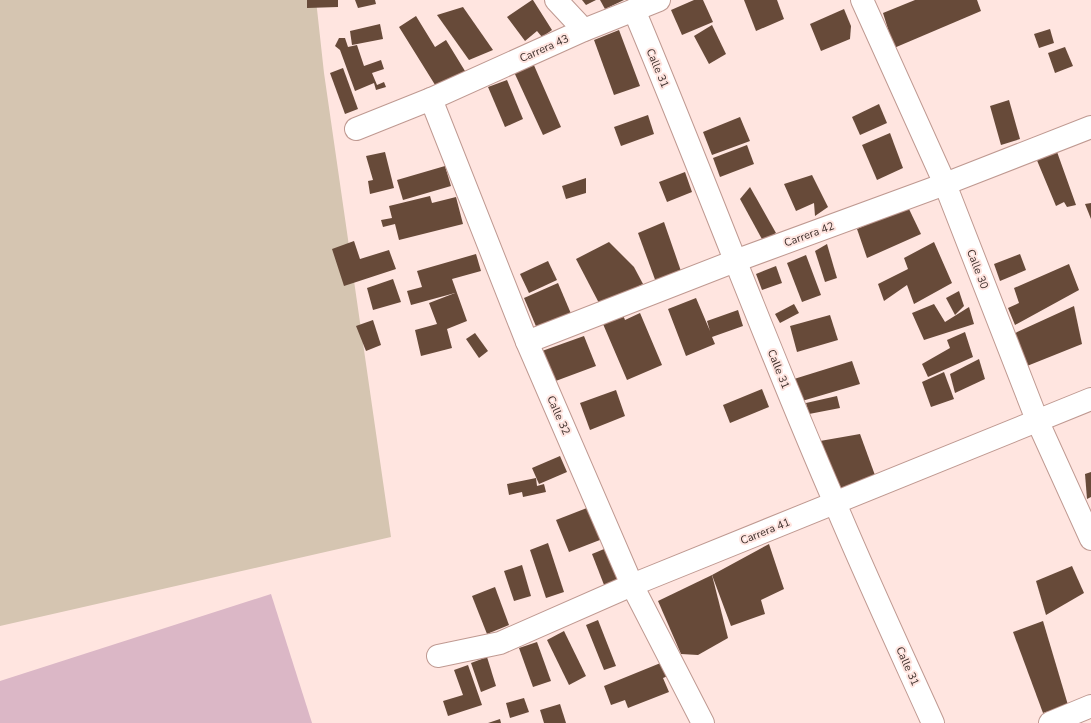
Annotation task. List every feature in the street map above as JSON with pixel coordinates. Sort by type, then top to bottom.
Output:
[{"type":"street","points":[[556,0],[584,30]]},
{"type":"street","name":"Carrera 43","points":[[356,129],[431,99],[584,30],[659,0]]},
{"type":"street","name":"Calle 30","points":[[862,0],[945,184],[1037,420],[1091,539]]},
{"type":"street","name":"Calle 31","points":[[634,10],[834,503],[933,723]]},
{"type":"street","name":"Calle 32","points":[[431,99],[527,342],[632,585],[703,723]]},
{"type":"street","name":"Carrera 42","points":[[527,342],[735,261],[945,184],[1091,127]]},
{"type":"street","name":"Carrera 41","points":[[438,656],[500,643],[632,585],[1091,399]]},
{"type":"street","points":[[1050,723],[1091,706]]},
{"type":"shaded area","points":[[0,0],[316,0],[324,73],[391,537],[0,626]]},
{"type":"shaded area","points":[[271,594],[312,723],[0,723],[0,681]]},
{"type":"building","points":[[307,0],[338,0],[338,7],[307,8]]},
{"type":"building","points":[[355,0],[375,0],[376,4],[358,8]]},
{"type":"building","points":[[532,0],[552,30],[542,37],[537,31],[525,41],[507,17]]},
{"type":"building","points":[[582,0],[596,0],[586,5]]},
{"type":"building","points":[[600,0],[624,0],[605,9]]},
{"type":"building","points":[[694,0],[703,0],[713,22],[682,35],[671,10]]},
{"type":"building","points":[[744,0],[777,0],[784,19],[756,31]]},
{"type":"building","points":[[915,0],[977,0],[981,11],[894,48],[883,13]]},
{"type":"building","points":[[463,7],[493,50],[469,60],[437,15]]},
{"type":"building","points":[[844,9],[851,26],[850,39],[821,51],[810,24]]},
{"type":"building","points":[[416,16],[435,47],[446,40],[465,71],[437,88],[399,27]]},
{"type":"building","points":[[380,24],[383,39],[352,45],[350,31]]},
{"type":"building","points":[[712,25],[726,54],[709,64],[694,36]]},
{"type":"building","points":[[1050,29],[1054,43],[1039,48],[1034,34]]},
{"type":"building","points":[[619,30],[640,86],[614,95],[594,40]]},
{"type":"building","points":[[339,38],[345,38],[348,47],[357,45],[364,66],[381,60],[384,69],[372,73],[377,85],[384,82],[386,87],[376,90],[374,83],[355,91],[340,50],[335,46]]},
{"type":"building","points":[[1065,47],[1073,66],[1055,73],[1048,53]]},
{"type":"building","points":[[533,63],[561,127],[543,135],[514,72]]},
{"type":"building","points":[[343,68],[358,109],[345,114],[330,73]]},
{"type":"building","points":[[507,80],[523,119],[505,127],[488,87]]},
{"type":"building","points":[[1009,100],[1020,139],[1001,145],[990,106]]},
{"type":"building","points":[[879,104],[887,123],[860,135],[852,117]]},
{"type":"building","points":[[648,115],[654,134],[621,146],[614,127]]},
{"type":"building","points":[[740,117],[750,141],[712,155],[703,132]]},
{"type":"building","points":[[890,133],[903,168],[877,180],[862,145]]},
{"type":"building","points":[[747,145],[754,164],[720,177],[713,158]]},
{"type":"building","points":[[1056,149],[1076,205],[1067,207],[1064,202],[1056,206],[1036,158]]},
{"type":"building","points":[[385,152],[394,188],[370,194],[368,181],[373,180],[366,156]]},
{"type":"building","points":[[445,166],[451,186],[403,200],[397,180]]},
{"type":"building","points":[[685,172],[692,192],[667,202],[659,182]]},
{"type":"building","points":[[812,175],[828,207],[815,216],[814,203],[796,211],[784,184]]},
{"type":"building","points":[[586,178],[586,193],[566,199],[562,186]]},
{"type":"building","points":[[750,187],[776,233],[763,241],[740,199]]},
{"type":"building","points":[[430,196],[432,203],[456,197],[463,224],[399,240],[395,224],[383,227],[381,220],[392,218],[389,206]]},
{"type":"building","points":[[1091,203],[1091,219],[1085,204]]},
{"type":"building","points":[[908,207],[921,234],[867,258],[857,229]]},
{"type":"building","points":[[664,222],[682,274],[657,285],[638,233]]},
{"type":"building","points":[[354,241],[360,259],[389,250],[396,269],[344,286],[332,249]]},
{"type":"building","points":[[609,242],[634,267],[643,284],[600,305],[576,259]]},
{"type":"building","points":[[934,242],[952,283],[914,304],[907,285],[884,301],[878,284],[908,269],[904,258]]},
{"type":"building","points":[[827,244],[837,278],[825,282],[815,251]]},
{"type":"building","points":[[476,254],[481,271],[452,279],[467,321],[447,329],[452,348],[421,356],[415,330],[437,324],[429,303],[455,293],[411,305],[407,291],[422,287],[417,271]]},
{"type":"building","points":[[1020,254],[1026,270],[1000,281],[994,264]]},
{"type":"building","points":[[806,255],[821,295],[802,302],[787,263]]},
{"type":"building","points":[[548,261],[557,280],[529,293],[520,274]]},
{"type":"building","points":[[1069,264],[1079,290],[1015,325],[1008,308],[1019,303],[1014,288]]},
{"type":"building","points":[[776,266],[782,283],[762,290],[756,274]]},
{"type":"building","points":[[393,279],[401,302],[373,310],[367,288]]},
{"type":"building","points":[[558,283],[572,316],[538,331],[524,298]]},
{"type":"building","points":[[959,291],[964,306],[955,315],[946,298]]},
{"type":"building","points":[[696,298],[710,331],[707,321],[738,310],[743,326],[712,337],[715,344],[686,356],[668,309]]},
{"type":"building","points":[[794,304],[799,313],[780,323],[775,314]]},
{"type":"building","points":[[934,304],[945,322],[969,307],[974,324],[924,340],[912,313]]},
{"type":"building","points":[[1074,306],[1082,344],[1027,366],[1013,334]]},
{"type":"building","points":[[640,313],[662,365],[627,380],[603,324],[623,315],[625,320]]},
{"type":"building","points":[[830,315],[838,340],[797,352],[790,326]]},
{"type":"building","points":[[373,320],[381,345],[366,351],[356,326]]},
{"type":"building","points":[[965,332],[973,357],[928,377],[922,364],[950,348],[947,340]]},
{"type":"building","points":[[475,333],[488,351],[479,358],[466,339]]},
{"type":"building","points":[[584,336],[596,366],[553,382],[542,351]]},
{"type":"building","points":[[979,359],[985,379],[955,393],[950,374]]},
{"type":"building","points":[[852,361],[860,384],[802,401],[794,379]]},
{"type":"building","points":[[944,372],[954,399],[931,407],[922,382]]},
{"type":"building","points":[[762,389],[769,407],[730,423],[723,405]]},
{"type":"building","points":[[616,390],[625,416],[590,430],[580,403]]},
{"type":"building","points":[[837,396],[840,408],[809,414],[806,403]]},
{"type":"building","points":[[860,434],[876,478],[839,491],[820,441]]},
{"type":"building","points":[[560,456],[567,472],[539,484],[532,468]]},
{"type":"building","points":[[1091,472],[1091,497],[1087,499],[1085,474]]},
{"type":"building","points":[[536,478],[537,486],[544,484],[546,492],[523,497],[522,492],[509,495],[507,484]]},
{"type":"building","points":[[592,506],[605,538],[569,552],[556,520]]},
{"type":"building","points":[[548,543],[564,592],[546,598],[530,550]]},
{"type":"building","points":[[769,544],[784,589],[761,600],[765,614],[731,626],[712,575]]},
{"type":"building","points":[[609,547],[623,584],[606,590],[592,554]]},
{"type":"building","points":[[522,565],[531,596],[514,601],[504,571]]},
{"type":"building","points":[[1072,566],[1084,593],[1046,615],[1036,581]]},
{"type":"building","points":[[712,575],[728,638],[698,655],[681,654],[658,601]]},
{"type":"building","points":[[495,587],[509,625],[487,634],[472,596]]},
{"type":"building","points":[[598,620],[616,666],[604,670],[586,625]]},
{"type":"building","points":[[1043,621],[1068,705],[1043,713],[1013,632]]},
{"type":"building","points":[[564,631],[586,676],[569,685],[547,640]]},
{"type":"building","points":[[537,642],[551,681],[533,687],[519,648]]},
{"type":"building","points":[[487,657],[496,686],[481,692],[471,663]]},
{"type":"building","points":[[663,662],[668,676],[663,678],[669,692],[628,708],[625,700],[611,705],[604,686]]},
{"type":"building","points":[[468,665],[482,705],[448,716],[443,701],[463,695],[454,670]]},
{"type":"building","points":[[524,698],[529,712],[510,718],[506,703]]},
{"type":"building","points":[[560,704],[566,723],[544,723],[540,710]]},
{"type":"building","points":[[500,719],[501,723],[488,723]]}]
